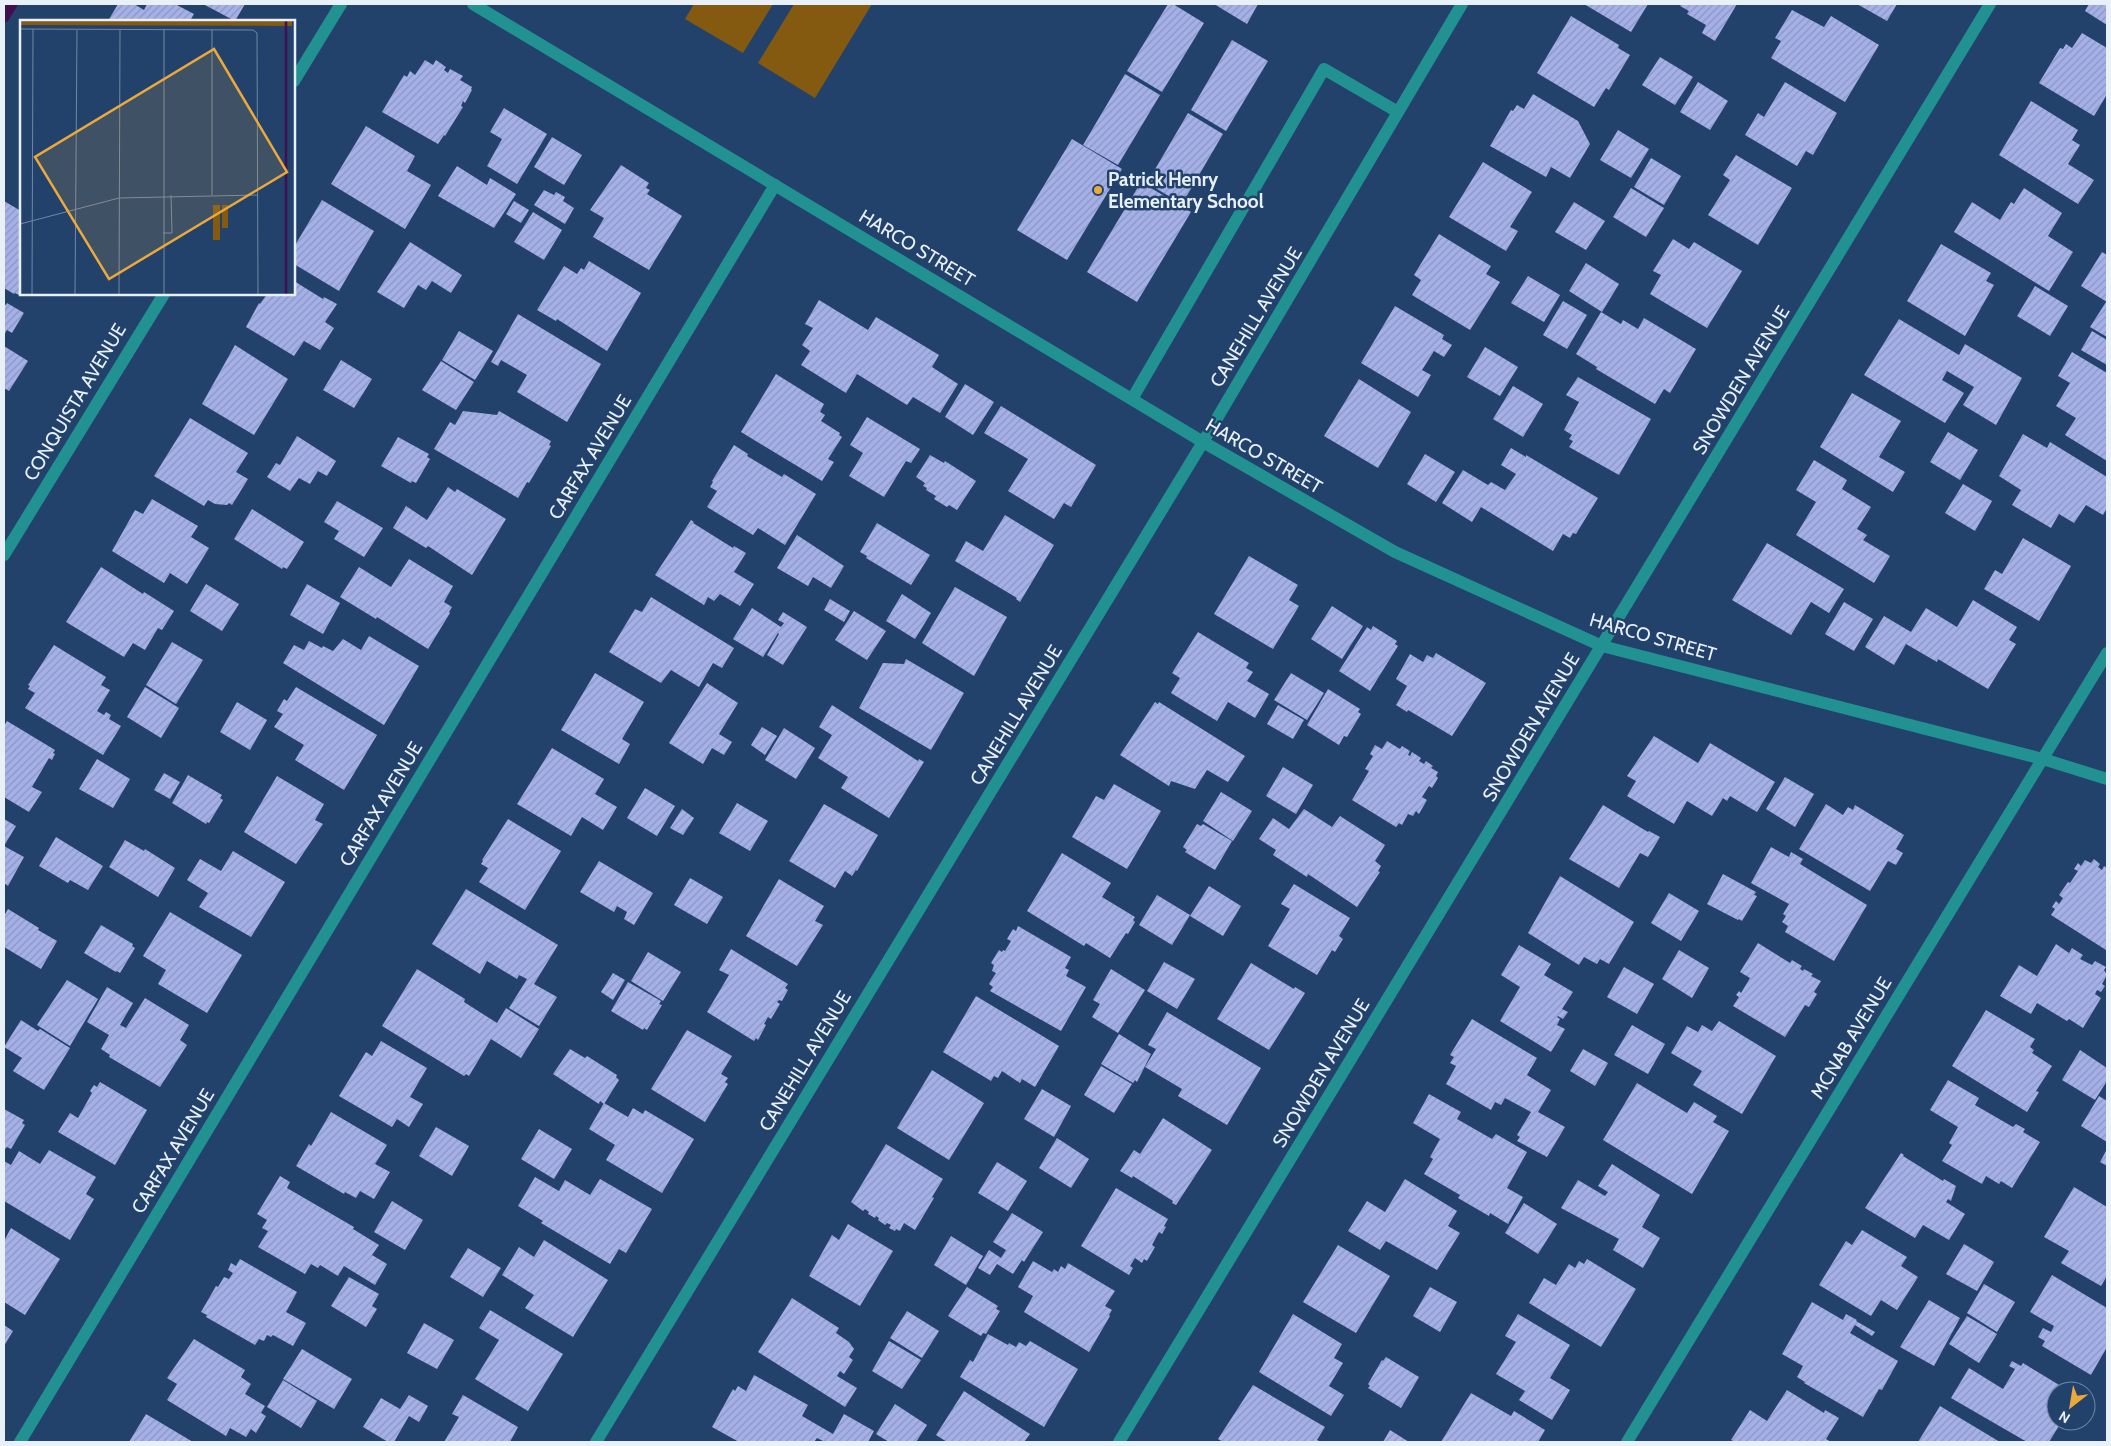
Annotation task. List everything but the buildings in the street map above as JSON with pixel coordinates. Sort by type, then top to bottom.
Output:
[{"type":"street","points":[[295,79],[341,4]]},
{"type":"street","name":"HARCO STREET","points":[[473,4],[1203,442],[1395,552],[1602,646],[2043,759],[2107,779]]},
{"type":"street","name":"CANEHILL AVENUE","points":[[596,1442],[1203,442],[1462,4]]},
{"type":"street","name":"SNOWDEN AVENUE","points":[[1119,1442],[1990,4]]},
{"type":"street","points":[[1132,399],[1324,69],[1398,112]]},
{"type":"street","name":"CARFAX AVENUE","points":[[20,1442],[775,185]]},
{"type":"street","name":"CONQUISTA AVENUE","points":[[4,555],[163,295]]},
{"type":"street","name":"MCNAB AVENUE","points":[[1627,1442],[2107,652]]},
{"type":"shaded area","points":[[694,4],[773,4],[743,53],[685,19]]},
{"type":"shaded area","points":[[794,4],[872,4],[815,98],[758,63]]},
{"type":"waterway","points":[[4,17],[12,4]]},
{"type":"place","name":"Patrick Henry Elementary School","points":[[1098,190]]}]
